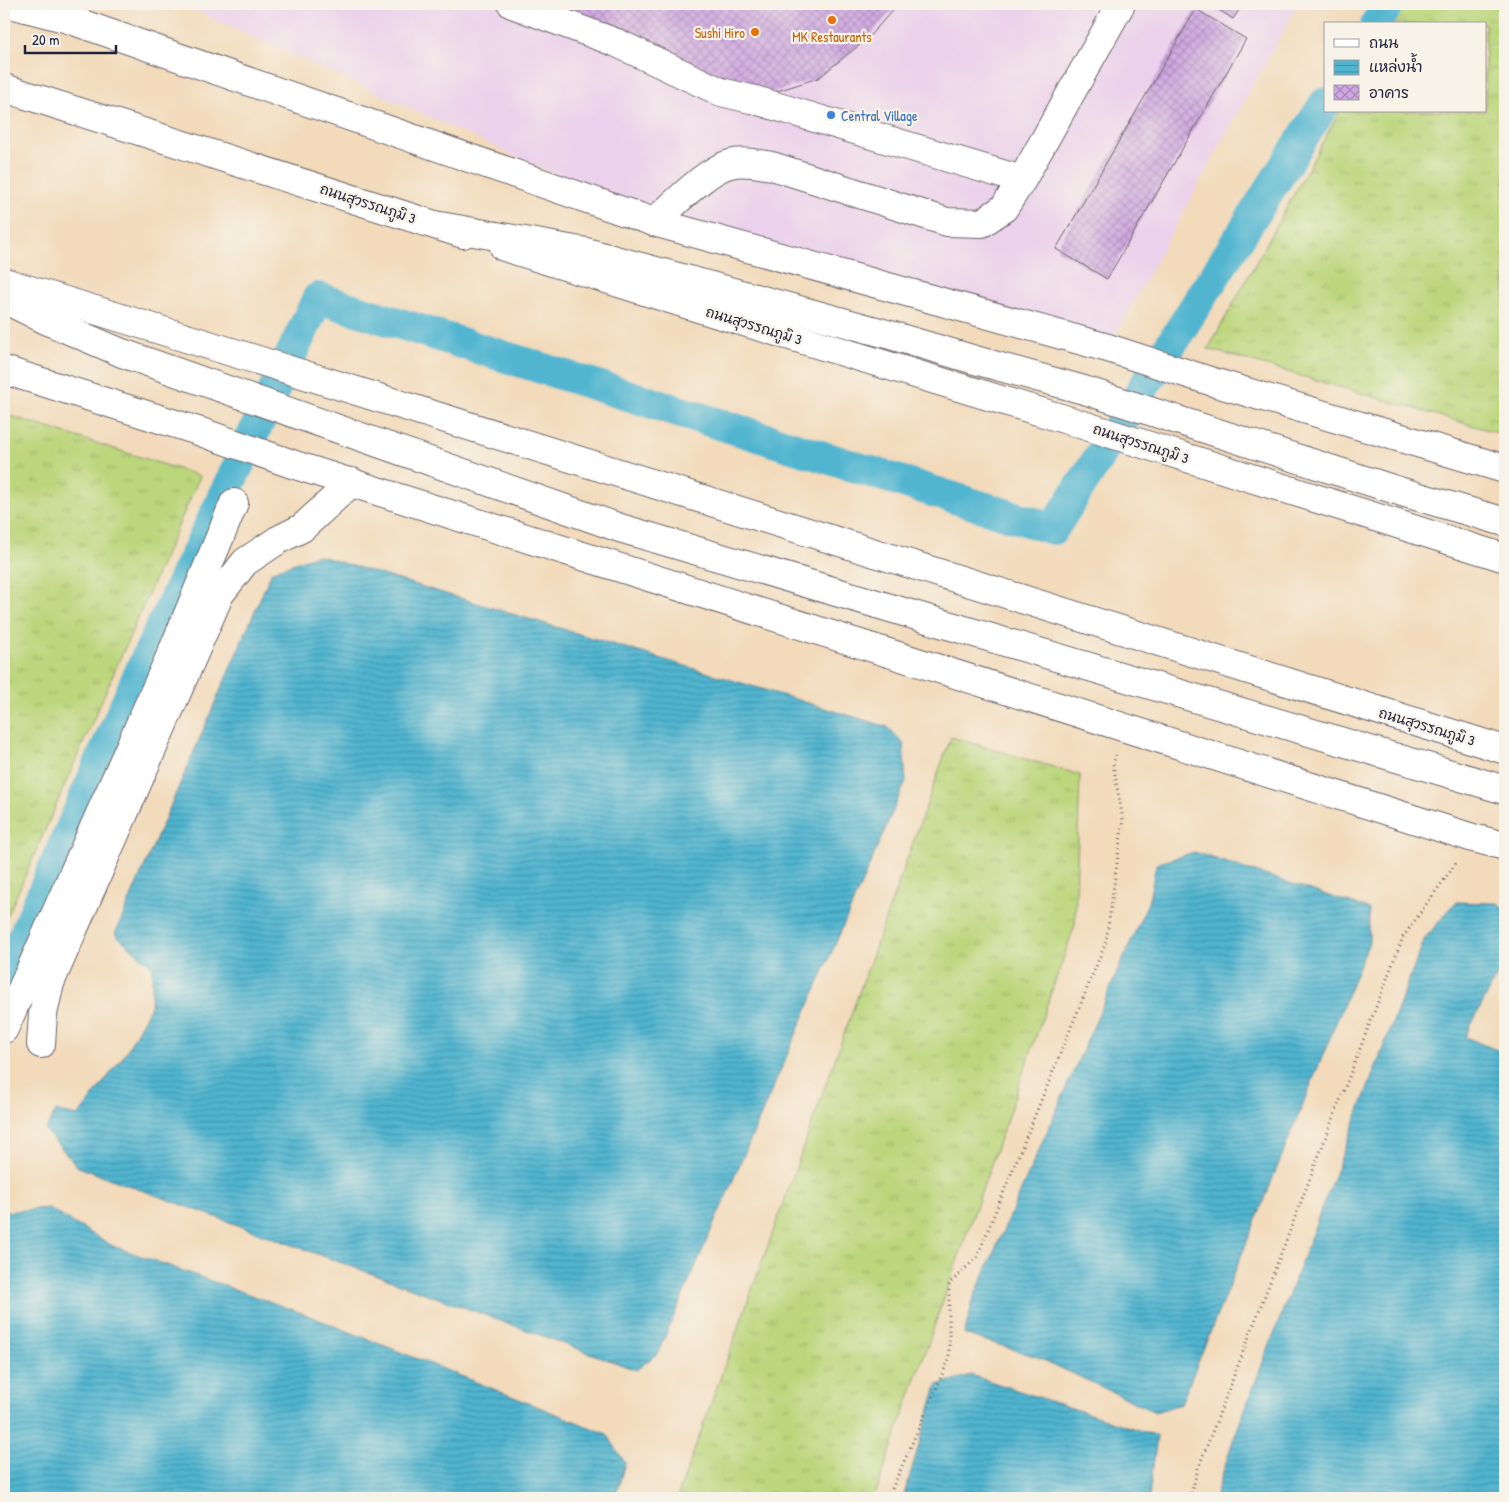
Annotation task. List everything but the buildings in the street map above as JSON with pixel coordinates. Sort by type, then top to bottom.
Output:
[{"type":"main road","points":[[10,4],[73,12],[654,222],[1108,348],[1213,382],[1505,469]]},
{"type":"main road","points":[[512,4],[617,43],[721,92],[755,100],[1022,180]]},
{"type":"main road","points":[[654,222],[715,170],[731,164],[748,162],[772,166],[947,222],[982,223],[1004,208],[1022,180],[1121,4]]},
{"type":"main road","name":"ถนนสุวรรณภูมิ 3","points":[[4,88],[711,312],[1064,419],[1505,558]]},
{"type":"main road","points":[[440,226],[586,252],[878,331],[1084,390],[1402,492],[1505,522]]},
{"type":"main road","name":"ถนนสุวรรณภูมิ 3","points":[[4,282],[1505,750]]},
{"type":"main road","points":[[4,299],[50,322],[122,353],[620,528],[1505,790]]},
{"type":"main road","points":[[4,370],[201,432],[295,465],[1127,729],[1473,838],[1505,846]]},
{"type":"main road","points":[[41,1044],[43,1014],[50,983],[220,594],[245,562],[278,540],[302,528],[352,482]]},
{"type":"main road","points":[[4,1029],[173,650],[234,503]]},
{"type":"path","points":[[888,1498],[949,1359],[949,1284],[976,1257],[1106,942],[1122,820],[1113,764],[1127,729]]},
{"type":"path","points":[[1190,1498],[1202,1460],[1404,937],[1473,838]]},
{"type":"shaded area","name":"Central Village","points":[[181,4],[1298,4],[1108,348],[671,227]]},
{"type":"green space","points":[[1400,4],[1505,4],[1505,435],[1208,349],[1339,112],[1486,112],[1486,22],[1390,22]]},
{"type":"green space","points":[[4,414],[200,476],[4,924]]},
{"type":"green space","points":[[951,737],[1080,775],[1075,925],[874,1498],[677,1498]]},
{"type":"water","points":[[317,555],[888,727],[903,743],[906,781],[658,1353],[636,1370],[78,1167],[45,1130],[56,1111],[78,1116],[125,1054],[151,1006],[153,967],[115,934],[272,571]]},
{"type":"water","points":[[1194,852],[1369,909],[1369,942],[1181,1404],[1155,1412],[1037,1357],[964,1334],[974,1297],[1149,900],[1156,864]]},
{"type":"water","points":[[1456,902],[1498,903],[1505,909],[1505,960],[1465,1037],[1505,1053],[1505,1498],[1215,1498],[1232,1443],[1425,938]]},
{"type":"water","points":[[48,1208],[113,1246],[302,1313],[607,1434],[625,1463],[615,1498],[4,1498],[4,1212]]},
{"type":"water","points":[[971,1375],[1157,1436],[1149,1498],[903,1498],[937,1385]]},
{"type":"waterway","points":[[1377,22],[1388,4]]},
{"type":"waterway","points":[[4,981],[139,674],[318,298],[1053,529],[1324,105]]},
{"type":"place","name":"MK Restaurants","points":[[832,20]]},
{"type":"place","name":"Sushi Hiro","points":[[755,32]]},
{"type":"place","name":"Central Village","points":[[831,115]]}]
